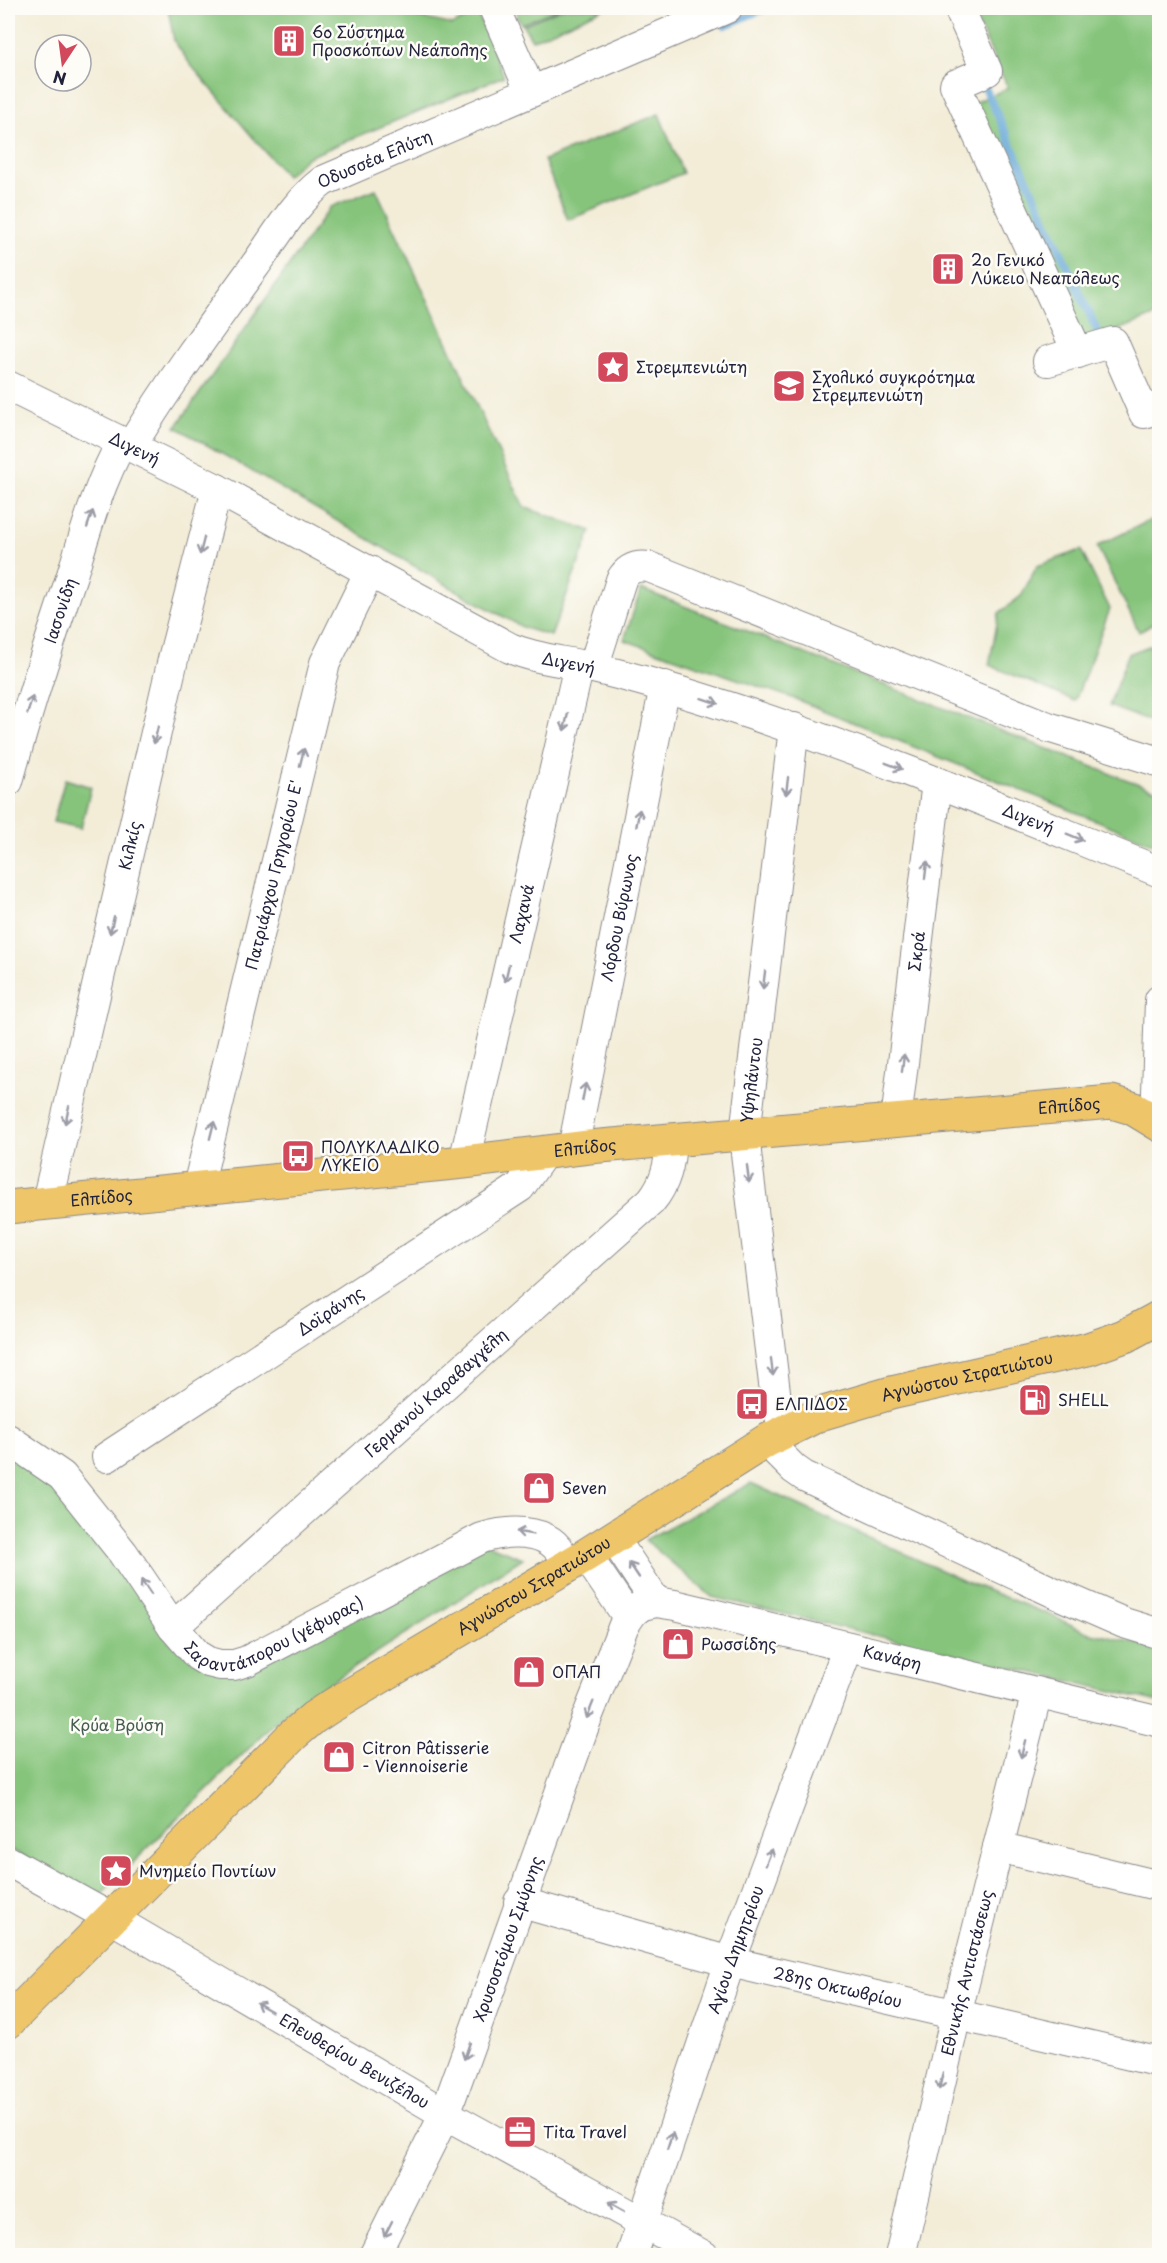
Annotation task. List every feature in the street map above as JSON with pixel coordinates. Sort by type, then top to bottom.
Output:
[{"type":"main road","name":"Ελπίδος","points":[[8,1207],[671,1140],[1112,1102],[1132,1108],[1158,1124]]},
{"type":"main road","name":"Αγνώστου Στρατιώτου","points":[[8,2022],[312,1718],[576,1561],[775,1436],[820,1414],[851,1403],[1088,1349],[1125,1336],[1160,1317]]},
{"type":"street","points":[[494,8],[531,92]]},
{"type":"street","name":"Οδυσσέα Ελύτη","points":[[126,444],[290,216],[315,187],[340,172],[727,8]]},
{"type":"street","points":[[959,8],[987,71],[955,86],[1078,353]]},
{"type":"street","points":[[1048,361],[1113,342],[1144,413],[1160,406]]},
{"type":"street","name":"Διγενή","points":[[10,392],[126,444],[217,489],[510,648],[665,686],[794,728],[937,782],[1160,872]]},
{"type":"street","name":"Ιασoνίδη","points":[[8,781],[85,533],[109,466],[126,444]]},
{"type":"street","name":"Κιλκίς","points":[[47,1202],[174,655],[217,489]]},
{"type":"street","name":"Λαχανά","points":[[464,1162],[586,666],[621,580],[632,568],[649,567],[1037,723],[1160,762]]},
{"type":"street","name":"Πατριάρχου Γρηγορίου Ε'","points":[[198,1187],[325,663],[370,571]]},
{"type":"street","name":"Λόρδου Βύρωνος","points":[[558,1151],[665,686]]},
{"type":"street","name":"Υψηλάντου","points":[[775,1436],[776,1400],[745,1133],[794,728]]},
{"type":"street","name":"Σκρά","points":[[896,1121],[937,782]]},
{"type":"street","points":[[1158,1124],[1160,1000]]},
{"type":"street","name":"Γερμανού Καραβαγγέλη","points":[[173,1627],[647,1204],[657,1193],[664,1180],[671,1140]]},
{"type":"street","name":"Δοϊράνης","points":[[107,1457],[520,1187],[558,1151]]},
{"type":"street","points":[[775,1436],[794,1469],[804,1476],[1053,1592],[1125,1623],[1160,1634]]},
{"type":"street","name":"Σαραντάπορου (γέφυρας)","points":[[8,1439],[62,1476],[123,1553],[173,1627],[198,1656],[208,1662],[234,1665],[247,1661],[482,1538],[503,1532],[519,1531],[537,1535],[557,1546],[564,1555],[576,1561],[628,1617]]},
{"type":"street","points":[[613,1538],[656,1602],[642,1605],[628,1617]]},
{"type":"street","name":"Κανάρη","points":[[656,1602],[1160,1722]]},
{"type":"street","name":"Χρυσοστόμου Σμύρνης","points":[[374,2256],[445,2114],[586,1720],[628,1617]]},
{"type":"street","name":"Αγίου Δημητρίου","points":[[631,2256],[730,1962],[848,1647]]},
{"type":"street","name":"Εθνικής Αντιστάσεως","points":[[900,2256],[956,2015],[1037,1692]]},
{"type":"street","points":[[998,1847],[1160,1886]]},
{"type":"street","name":"Ελευθερίου Βενιζέλου","points":[[8,1861],[111,1918],[445,2114],[704,2256]]},
{"type":"street","name":"28ης Οκτωβρίου","points":[[519,1902],[730,1962],[1160,2062]]},
{"type":"green space","points":[[168,8],[378,8],[453,25],[477,12],[504,76],[308,157],[286,176],[190,64],[174,41]]},
{"type":"green space","points":[[514,8],[560,8],[521,24]]},
{"type":"green space","points":[[563,8],[605,8],[532,40],[523,25]]},
{"type":"green space","points":[[971,8],[1159,8],[1159,314],[1081,345],[969,105],[1008,88]]},
{"type":"green space","points":[[659,114],[683,173],[568,220],[544,160]]},
{"type":"green space","points":[[376,189],[524,507],[591,531],[551,636],[524,628],[464,595],[176,427],[330,207]]},
{"type":"green space","points":[[1159,516],[1159,620],[1139,632],[1097,546]]},
{"type":"green space","points":[[1081,550],[1110,609],[1075,701],[989,665],[999,613],[1021,596],[1037,566]]},
{"type":"green space","points":[[641,589],[1159,791],[1159,846],[795,699],[624,640]]},
{"type":"green space","points":[[1159,642],[1159,725],[1109,706],[1128,654]]},
{"type":"green space","points":[[65,779],[91,787],[81,828],[53,822]]},
{"type":"green space","name":"Κρύα Βρύση","points":[[8,1439],[62,1476],[208,1662],[247,1661],[474,1539],[523,1558],[288,1710],[98,1897],[8,1848]]},
{"type":"green space","points":[[751,1483],[964,1581],[1087,1632],[1159,1648],[1159,1702],[712,1597],[645,1540]]},
{"type":"waterway","points":[[725,25],[766,8]]},
{"type":"waterway","points":[[981,79],[1101,339]]},
{"type":"place","name":"6ο Σύστημα Προσκόπων Νεάπολης","points":[[289,41]]},
{"type":"place","name":"2ο Γενικό Λύκειο Νεαπόλεως","points":[[948,269]]},
{"type":"place","name":"Στρεμπενιώτη","points":[[613,367]]},
{"type":"place","name":"Σχολικό συγκρότημα Στρεμπενιώτη","points":[[789,386]]},
{"type":"place","name":"ΠΟΛΥΚΛΑΔΙΚΟ ΛΥΚΕΙΟ","points":[[298,1156]]},
{"type":"place","name":"SHELL","points":[[1035,1400]]},
{"type":"place","name":"ΕΛΠΙΔΟΣ","points":[[752,1404]]},
{"type":"place","name":"Seven","points":[[539,1488]]},
{"type":"place","name":"Ρωσσίδης","points":[[678,1644]]},
{"type":"place","name":"ΟΠΑΠ","points":[[529,1672]]},
{"type":"place","name":"Citron Pâtisserie - Viennoiserie","points":[[339,1757]]},
{"type":"place","name":"Μνημείο Ποντίων","points":[[116,1871]]},
{"type":"place","name":"Tita Travel","points":[[520,2132]]}]
